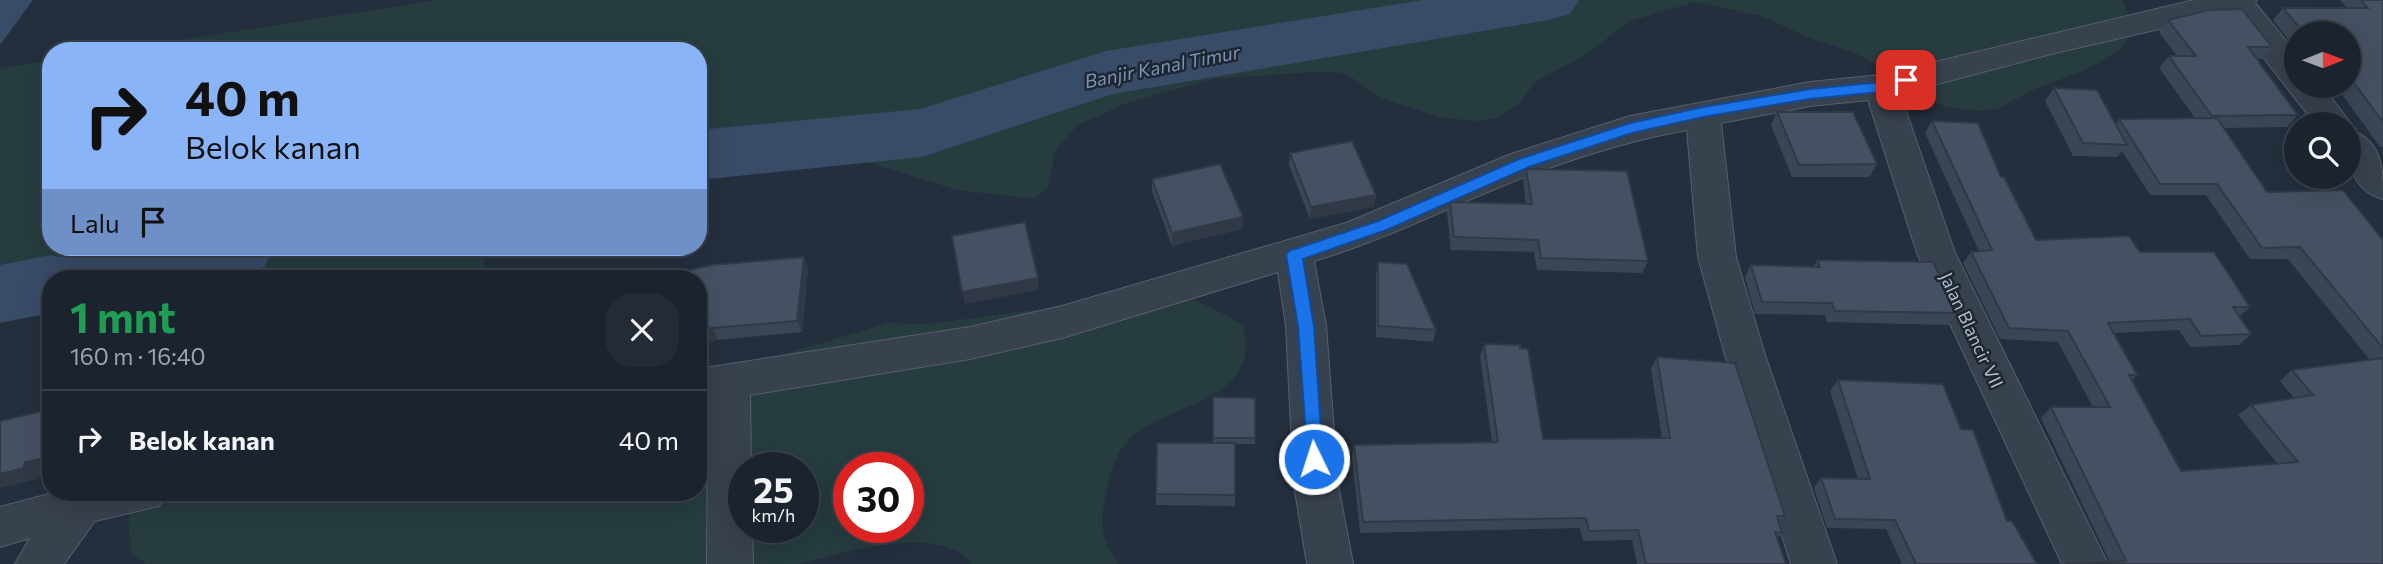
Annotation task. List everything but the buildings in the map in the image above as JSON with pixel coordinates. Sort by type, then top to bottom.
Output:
[{"type":"street","points":[[730,564],[714,384],[970,343],[1062,322],[1294,255],[1383,225],[1524,163],[1630,128],[1703,112],[1810,94],[1881,87],[2055,42],[2239,1],[2284,60]]},
{"type":"street","name":"Jalan Blancir VII","points":[[1881,87],[1936,253],[2085,564]]},
{"type":"street","points":[[2313,98],[2325,112]]},
{"type":"street","points":[[1703,112],[1717,257],[1745,355],[1814,564]]},
{"type":"street","points":[[2361,158],[2383,186]]},
{"type":"street","points":[[1294,255],[1306,326],[1316,485],[1330,564]]},
{"type":"street","points":[[0,527],[98,501]]},
{"type":"street","points":[[38,564],[82,504]]},
{"type":"green space","points":[[438,0],[2123,0],[2131,22],[2131,33],[2119,50],[2087,69],[2033,90],[1997,109],[1982,111],[1945,107],[1856,53],[1814,40],[1762,16],[1695,2],[1630,21],[1585,55],[1535,82],[1520,103],[1495,118],[1477,121],[1443,118],[1383,99],[1345,73],[1311,72],[1214,79],[1126,103],[1077,126],[1056,149],[1048,187],[1035,199],[957,190],[845,155],[707,179],[707,42],[168,42]]},
{"type":"green space","points":[[42,61],[42,256],[483,256],[486,270],[42,270],[42,308],[0,315],[0,68]]},
{"type":"green space","points":[[1132,287],[1190,299],[1215,309],[1243,326],[1246,351],[1240,370],[1228,384],[1210,396],[1150,425],[1133,436],[1122,448],[1112,470],[1102,522],[1108,547],[1119,564],[971,564],[958,551],[939,545],[916,543],[865,548],[800,564],[147,564],[131,554],[128,518],[135,501],[707,501],[707,373],[738,368],[889,323],[927,324],[1058,307]]},
{"type":"water","points":[[0,0],[33,0],[0,45]]},
{"type":"waterway","name":"Banjir Kanal Timur","points":[[707,154],[922,133],[1106,73],[1548,0]]},
{"type":"waterway","name":"Banjir Kanal Timur","points":[[124,270],[194,256]]},
{"type":"waterway","name":"Banjir Kanal Timur","points":[[0,294],[42,286]]},
{"type":"route","points":[[1314,459],[1306,326],[1294,255],[1383,225],[1524,163],[1630,128],[1703,112],[1810,94],[1881,87],[1906,80]]}]
